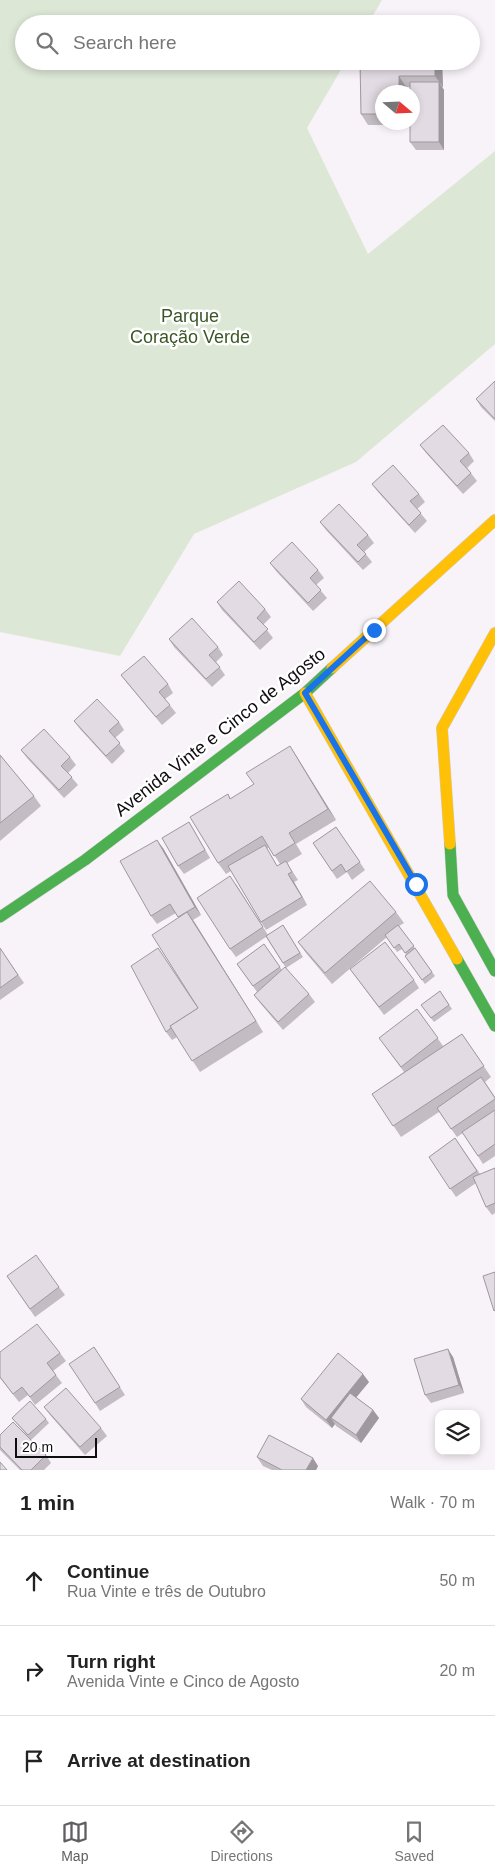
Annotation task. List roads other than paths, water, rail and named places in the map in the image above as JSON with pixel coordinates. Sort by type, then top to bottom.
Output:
[{"type":"street","name":"Avenida Vinte e Cinco de Agosto","points":[[0,917],[85,860],[305,693],[495,520]]},
{"type":"street","points":[[495,633],[442,728],[453,895],[495,971]]},
{"type":"street","points":[[305,693],[495,1026]]},
{"type":"park label","name":"Parque Coração Verde","points":[[190,326]]}]
